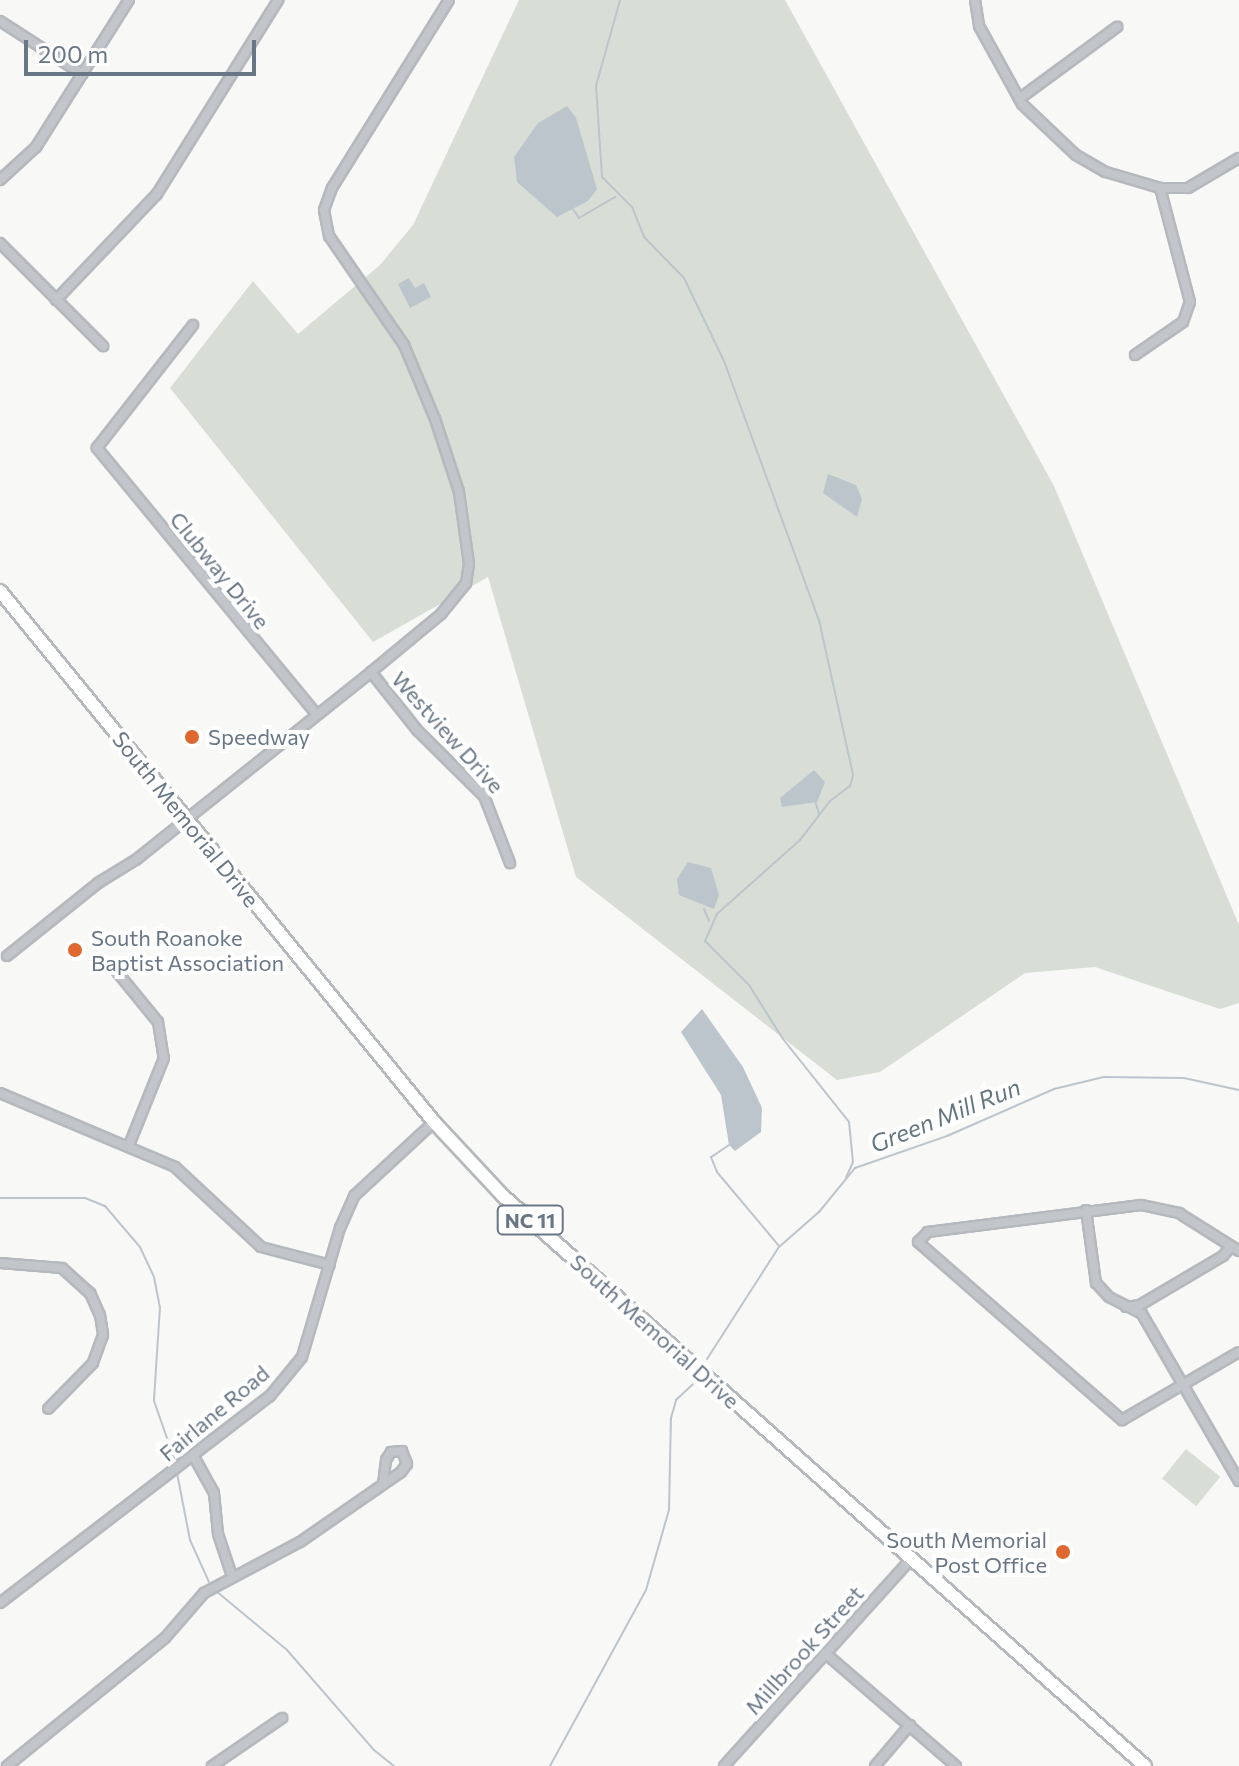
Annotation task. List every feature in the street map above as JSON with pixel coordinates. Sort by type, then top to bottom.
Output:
[{"type":"main road","name":"South Memorial Drive","points":[[1,596],[434,1122],[502,1195],[1145,1766]]},
{"type":"street","points":[[0,180],[36,147],[129,0]]},
{"type":"street","points":[[56,300],[157,194],[278,0]]},
{"type":"street","points":[[7,956],[187,819],[371,672],[452,604],[466,583],[469,564],[459,492],[422,383],[396,331],[334,245],[324,205],[449,0]]},
{"type":"street","points":[[975,0],[979,26],[1019,99],[1076,155],[1106,172],[1160,188],[1188,188],[1239,158]]},
{"type":"street","points":[[0,21],[82,74]]},
{"type":"street","points":[[1019,99],[1117,27]]},
{"type":"street","points":[[1135,355],[1183,322],[1190,302],[1160,188]]},
{"type":"street","points":[[0,243],[103,346]]},
{"type":"street","name":"Clubway Drive","points":[[193,325],[97,448],[316,714]]},
{"type":"street","name":"Westview Drive","points":[[371,672],[418,731],[484,796],[510,863]]},
{"type":"street","points":[[113,967],[158,1022],[164,1058],[129,1145]]},
{"type":"street","points":[[0,1093],[129,1145],[193,1178],[261,1247],[330,1265]]},
{"type":"street","name":"Fairlane Road","points":[[0,1603],[270,1396],[302,1357],[355,1195],[434,1122]]},
{"type":"street","points":[[1126,1307],[1140,1305],[1235,1248],[1179,1213],[1141,1205],[928,1232],[918,1242],[1122,1420],[1239,1352]]},
{"type":"street","points":[[1086,1210],[1096,1283],[1126,1307],[1142,1314],[1239,1481]]},
{"type":"street","points":[[0,1263],[62,1268],[90,1293],[100,1315],[103,1335],[93,1363],[48,1409]]},
{"type":"street","points":[[193,1455],[214,1493],[218,1534],[232,1576]]},
{"type":"street","points":[[1228,1461],[1239,1455]]},
{"type":"street","points":[[7,1766],[165,1638],[204,1593],[300,1542],[383,1483]]},
{"type":"street","name":"Millbrook Street","points":[[724,1766],[911,1559]]},
{"type":"street","points":[[825,1653],[956,1766]]},
{"type":"street","points":[[212,1766],[282,1718]]},
{"type":"street","points":[[875,1766],[910,1725]]},
{"type":"shaded area","points":[[519,0],[785,0],[1054,486],[1239,925],[1239,1003],[1220,1009],[1095,967],[1025,973],[880,1072],[837,1080],[576,877],[488,577],[373,642],[170,388],[253,281],[298,334],[380,265],[413,225]]},
{"type":"shaded area","points":[[567,106],[576,118],[597,189],[588,201],[557,217],[517,182],[514,157],[538,123]]},
{"type":"shaded area","points":[[409,278],[415,288],[424,283],[431,297],[410,308],[398,284]]},
{"type":"shaded area","points":[[828,474],[856,485],[862,499],[857,517],[823,493]]},
{"type":"shaded area","points":[[814,770],[825,782],[817,802],[782,807],[780,798]]},
{"type":"shaded area","points":[[688,862],[711,868],[719,895],[714,909],[679,895],[677,879]]},
{"type":"shaded area","points":[[702,1009],[743,1067],[762,1108],[761,1132],[735,1151],[729,1145],[721,1095],[681,1032]]},
{"type":"shaded area","points":[[1186,1449],[1220,1477],[1196,1506],[1162,1479]]},
{"type":"waterway","points":[[620,0],[596,86],[602,177],[632,207],[644,237],[684,278],[724,361],[819,620],[853,775],[850,786],[830,801],[800,840],[717,914],[705,941],[749,985],[783,1039],[849,1122],[853,1162],[846,1178]]},
{"type":"waterway","points":[[573,209],[579,218],[615,197]]},
{"type":"waterway","points":[[815,801],[819,813]]},
{"type":"waterway","points":[[704,909],[709,921]]},
{"type":"waterway","name":"Green Mill Run","points":[[707,1359],[779,1247],[819,1212],[855,1168],[947,1136],[1054,1089],[1104,1077],[1184,1078],[1239,1090]]},
{"type":"waterway","points":[[729,1145],[711,1157],[717,1172],[779,1246]]},
{"type":"waterway","points":[[0,1198],[85,1198],[105,1206],[140,1247],[154,1277],[160,1307],[154,1401],[175,1461]]},
{"type":"waterway","name":"Green Mill Run","points":[[550,1766],[646,1590],[669,1510],[671,1418],[676,1400],[693,1384]]},
{"type":"waterway","points":[[177,1473],[190,1540],[209,1582]]},
{"type":"waterway","points":[[216,1591],[287,1650],[374,1750],[394,1766]]},
{"type":"place","name":"Speedway","points":[[192,737]]},
{"type":"place","name":"South Roanoke Baptist Association","points":[[75,950]]},
{"type":"place","name":"South Memorial Post Office","points":[[1063,1552]]}]
